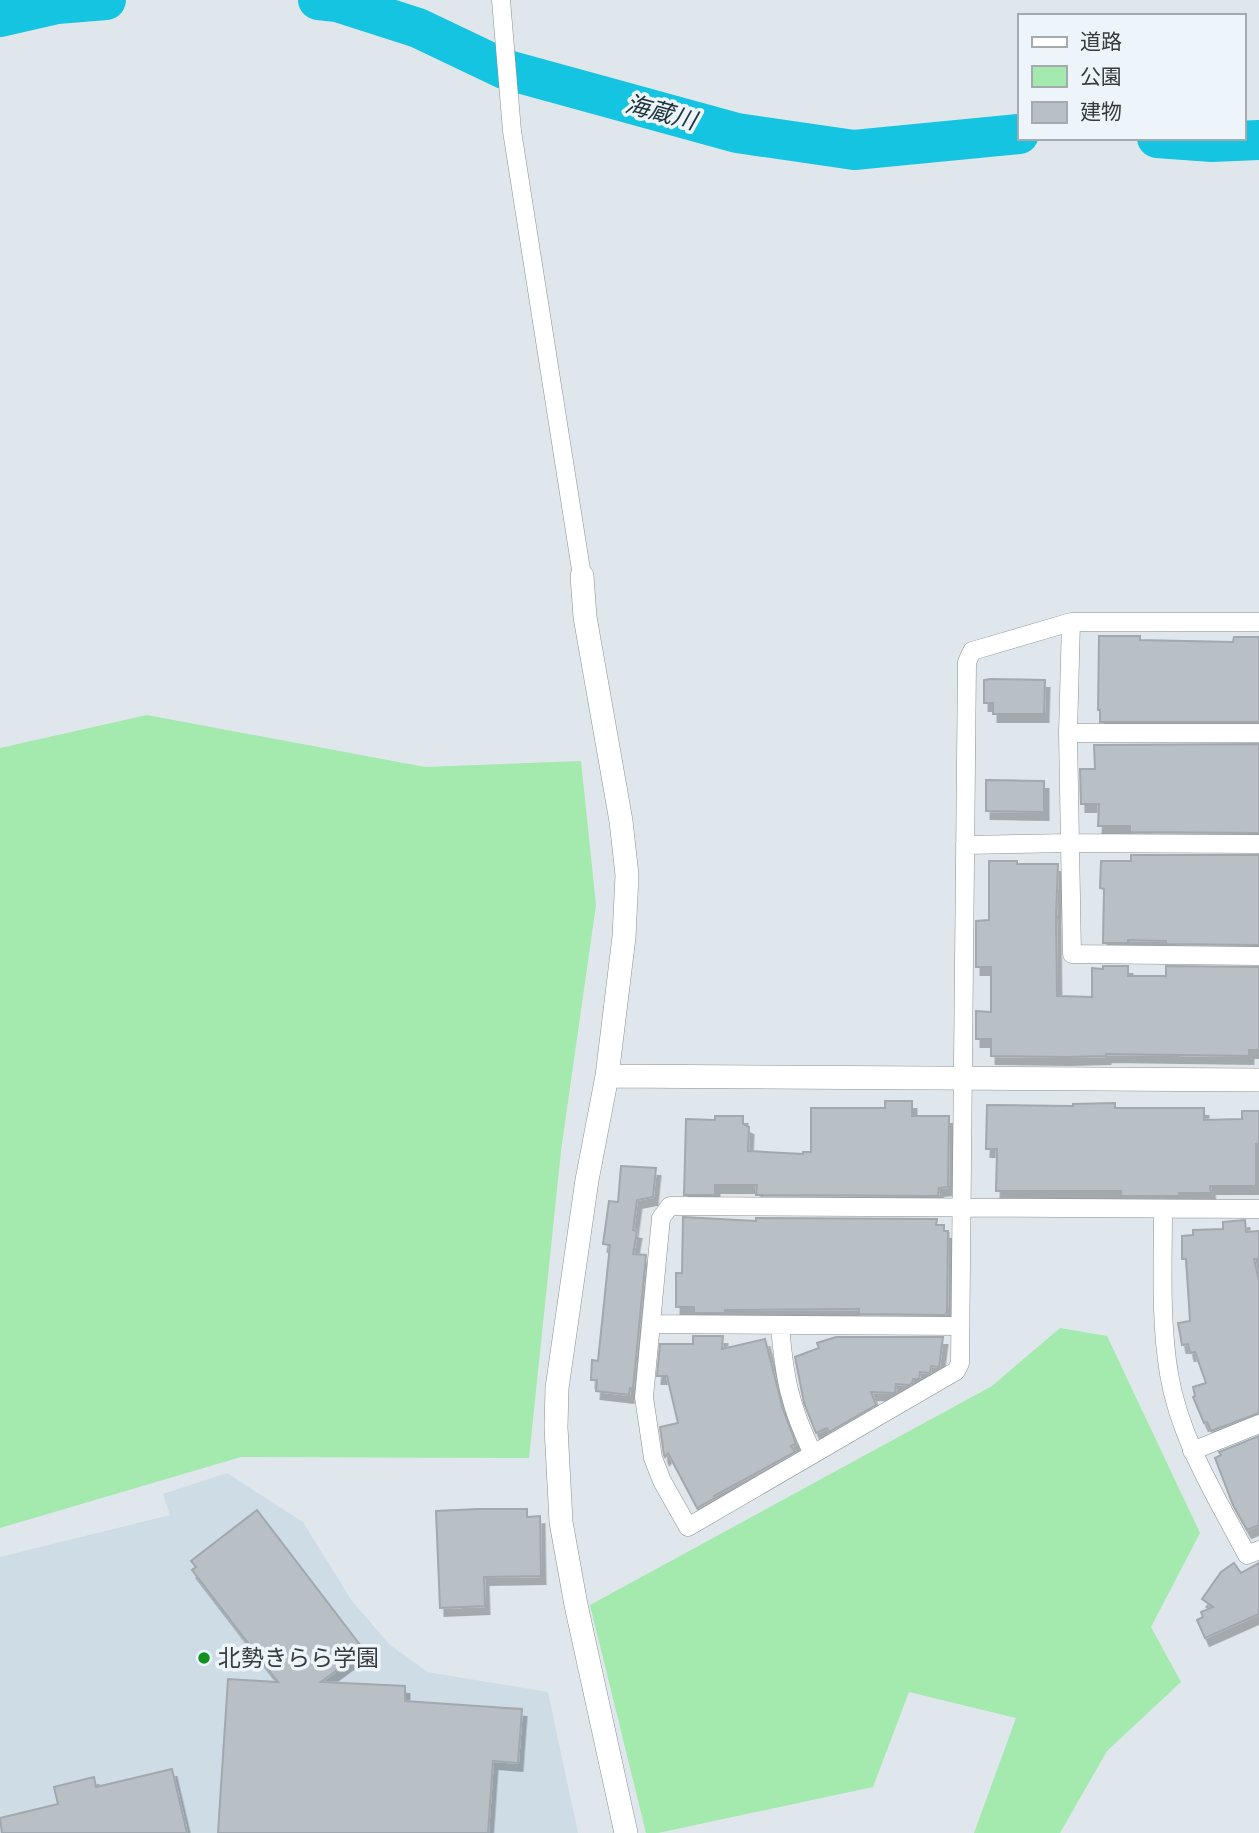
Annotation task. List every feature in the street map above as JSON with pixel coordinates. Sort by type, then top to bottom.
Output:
[{"type":"street","points":[[502,9],[512,125],[582,576],[585,617],[621,821],[627,875],[624,937],[607,1076],[587,1180],[557,1388],[556,1427],[561,1522],[579,1619],[626,1833]]},
{"type":"street","points":[[1071,622],[1068,843],[1072,864],[1072,954],[1259,956]]},
{"type":"street","points":[[1259,622],[1071,622],[972,651],[967,662],[961,1206],[960,1363],[956,1371],[688,1527],[662,1481],[653,1458],[644,1397],[661,1218],[670,1206],[961,1206],[1259,1209]]},
{"type":"street","points":[[1068,733],[1259,733]]},
{"type":"street","points":[[965,845],[1259,844]]},
{"type":"street","points":[[607,1076],[1259,1080]]},
{"type":"street","points":[[1163,1209],[1164,1316],[1169,1375],[1192,1451],[1247,1555],[1259,1550]]},
{"type":"street","points":[[651,1324],[960,1326]]},
{"type":"street","points":[[780,1325],[782,1359],[788,1390],[813,1454]]},
{"type":"street","points":[[1192,1451],[1259,1424]]},
{"type":"shaded area","name":"北勢きらら学園","points":[[227,1473],[303,1522],[352,1601],[390,1645],[428,1672],[548,1692],[578,1833],[0,1833],[0,1557],[170,1515],[163,1494]]},
{"type":"green space","points":[[147,715],[425,767],[581,761],[596,905],[561,1151],[529,1458],[241,1457],[0,1528],[0,748]]},
{"type":"green space","points":[[1060,1328],[1107,1336],[1200,1533],[1151,1627],[1181,1682],[1107,1751],[1060,1833],[974,1833],[1016,1718],[909,1692],[873,1787],[658,1833],[646,1833],[590,1605],[992,1386]]},
{"type":"building","points":[[1099,636],[1140,636],[1140,640],[1233,642],[1234,637],[1259,637],[1259,722],[1100,722]]},
{"type":"building","points":[[984,680],[1045,680],[1044,714],[993,714],[993,703],[984,703]]},
{"type":"building","points":[[1259,744],[1259,833],[1130,832],[1130,826],[1098,826],[1099,804],[1081,804],[1080,769],[1095,769],[1094,745]]},
{"type":"building","points":[[986,780],[1044,781],[1044,812],[986,811]]},
{"type":"building","points":[[1131,855],[1259,855],[1259,945],[1166,944],[1166,941],[1128,940],[1128,943],[1103,943],[1104,889],[1100,888],[1101,861],[1131,861]]},
{"type":"building","points":[[989,861],[1058,864],[1057,996],[1092,997],[1092,968],[1103,969],[1103,966],[1128,966],[1128,976],[1166,976],[1166,966],[1259,967],[1259,1050],[1249,1050],[1249,1056],[991,1056],[991,1039],[976,1039],[976,1011],[991,1012],[991,967],[976,967],[976,921],[989,920]]},
{"type":"building","points":[[885,1101],[912,1101],[912,1116],[949,1116],[948,1187],[939,1188],[938,1196],[756,1195],[757,1185],[715,1185],[715,1195],[684,1195],[686,1119],[715,1120],[715,1116],[743,1116],[743,1124],[749,1127],[748,1151],[803,1154],[811,1152],[811,1108],[885,1108]]},
{"type":"building","points":[[1115,1103],[1115,1108],[1204,1108],[1204,1120],[1242,1119],[1242,1111],[1259,1111],[1256,1186],[1210,1186],[1211,1193],[1179,1193],[1179,1196],[1121,1196],[1121,1191],[996,1191],[997,1149],[986,1149],[987,1105],[1073,1106]]},
{"type":"building","points":[[621,1166],[656,1168],[653,1197],[637,1200],[633,1230],[637,1231],[633,1254],[646,1255],[633,1388],[630,1388],[629,1395],[596,1391],[597,1380],[591,1380],[592,1360],[598,1361],[610,1245],[603,1244],[609,1201],[618,1202]]},
{"type":"building","points":[[683,1217],[756,1221],[756,1218],[937,1219],[936,1225],[944,1225],[944,1231],[948,1231],[947,1312],[945,1315],[859,1314],[859,1309],[725,1310],[725,1313],[694,1313],[694,1307],[676,1307],[676,1273],[682,1273]]},
{"type":"building","points":[[1245,1220],[1246,1232],[1259,1231],[1259,1259],[1254,1259],[1259,1281],[1259,1413],[1211,1431],[1207,1422],[1204,1423],[1193,1397],[1193,1387],[1206,1383],[1195,1352],[1190,1353],[1188,1344],[1182,1345],[1178,1323],[1190,1321],[1186,1259],[1182,1259],[1182,1236],[1193,1235],[1193,1230],[1223,1229],[1223,1222]]},
{"type":"building","points":[[693,1336],[723,1336],[722,1349],[765,1339],[783,1409],[796,1444],[791,1446],[795,1452],[697,1508],[668,1453],[665,1457],[664,1455],[660,1427],[678,1423],[667,1376],[657,1376],[660,1344],[693,1344]]},
{"type":"building","points":[[836,1337],[943,1337],[939,1367],[931,1366],[930,1373],[920,1372],[919,1379],[913,1379],[909,1385],[896,1384],[895,1393],[871,1392],[876,1405],[829,1432],[827,1428],[816,1433],[804,1403],[795,1357],[819,1348],[817,1343]]},
{"type":"building","points":[[1259,1436],[1259,1525],[1247,1530],[1233,1505],[1215,1458],[1221,1455],[1219,1452]]},
{"type":"building","points":[[527,1509],[527,1517],[540,1516],[541,1576],[484,1577],[485,1606],[440,1608],[436,1511]]},
{"type":"building","points":[[257,1510],[364,1650],[321,1682],[405,1686],[405,1701],[522,1709],[518,1763],[493,1761],[488,1833],[218,1833],[228,1679],[278,1682],[192,1570],[196,1567],[191,1561]]},
{"type":"building","points":[[1234,1563],[1241,1573],[1259,1563],[1259,1614],[1205,1638],[1197,1620],[1203,1617],[1201,1612],[1213,1607],[1202,1599],[1221,1572]]},
{"type":"building","points":[[172,1769],[187,1833],[2,1833],[0,1818],[58,1804],[54,1787],[94,1777],[96,1787]]},
{"type":"waterway","name":"海蔵川","points":[[0,17],[57,4],[106,0]]},
{"type":"waterway","name":"海蔵川","points":[[318,0],[337,2],[418,28],[504,69],[737,133],[854,150],[1018,134]]},
{"type":"waterway","name":"海蔵川","points":[[1184,140],[1259,140]]},
{"type":"place","name":"北勢きらら学園","points":[[204,1658]]}]
